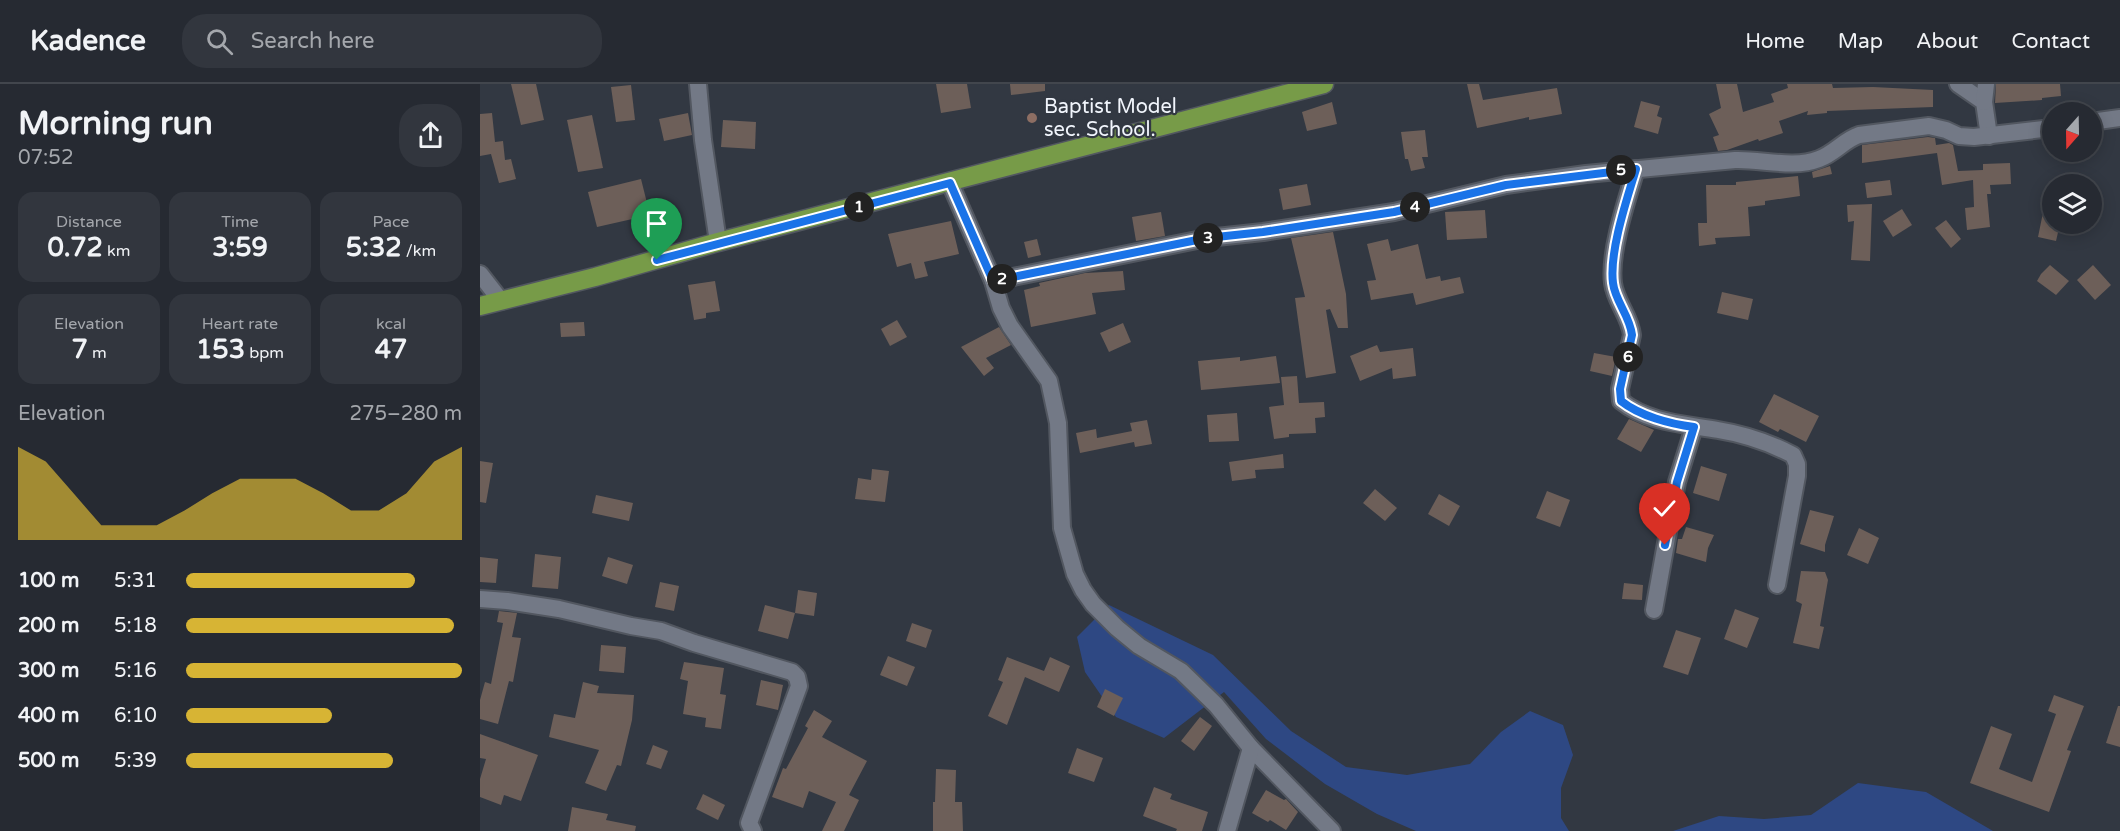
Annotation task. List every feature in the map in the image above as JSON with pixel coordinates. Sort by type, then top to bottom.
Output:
[{"type":"main road","points":[[480,306],[1324,84]]},
{"type":"street","points":[[698,84],[703,140],[718,242]]},
{"type":"street","points":[[1958,84],[1984,102]]},
{"type":"street","points":[[1986,84],[1984,102],[1989,136]]},
{"type":"street","points":[[2102,120],[2120,118]]},
{"type":"street","points":[[993,281],[1207,238],[1394,212],[1506,185],[1636,169],[1753,159],[1798,163],[1817,160],[1832,153],[1849,138],[1859,135],[1929,126],[1959,136],[1989,136],[2042,129]]},
{"type":"street","points":[[1636,169],[1620,226],[1613,267],[1616,295],[1631,327],[1632,335],[1620,389],[1621,401],[1632,408],[1665,421],[1719,430],[1753,439],[1793,455],[1797,464],[1797,476],[1777,585]]},
{"type":"street","points":[[950,183],[993,281],[1001,308],[1010,326],[1049,381],[1058,423],[1062,528],[1075,574],[1083,590],[1093,604],[1117,628],[1139,646],[1181,671],[1216,705],[1251,748],[1332,831]]},
{"type":"street","points":[[480,274],[501,300]]},
{"type":"street","points":[[1654,610],[1677,482],[1694,427]]},
{"type":"street","points":[[480,599],[559,609],[662,631],[694,643],[792,672],[797,677],[799,686],[749,823],[753,831]]},
{"type":"street","points":[[1227,831],[1251,748]]},
{"type":"shaded area","points":[[1109,605],[1213,655],[1291,731],[1346,767],[1407,775],[1470,764],[1501,732],[1530,711],[1563,725],[1573,755],[1561,788],[1561,818],[1569,831],[1416,831],[1377,814],[1325,784],[1266,739],[1224,692],[1164,738],[1116,717],[1085,672],[1077,637]]},
{"type":"shaded area","points":[[1858,783],[1926,792],[1993,831],[1673,831],[1719,816],[1764,819],[1811,815]]},
{"type":"building","points":[[511,84],[536,84],[544,120],[521,125]]},
{"type":"building","points":[[936,84],[967,84],[971,108],[941,113]]},
{"type":"building","points":[[1010,84],[1045,84],[1045,91],[1011,95]]},
{"type":"building","points":[[1467,84],[1479,84],[1483,100],[1557,88],[1562,114],[1529,120],[1529,117],[1477,128]]},
{"type":"building","points":[[1716,84],[1737,84],[1743,112],[1774,102],[1771,94],[1788,88],[1787,84],[1832,84],[1833,88],[1933,90],[1933,107],[1827,111],[1827,113],[1807,115],[1808,111],[1779,121],[1783,133],[1718,151],[1713,137],[1719,135],[1709,114],[1721,108]]},
{"type":"building","points":[[1996,84],[2060,84],[2061,96],[2042,98],[2042,100],[1995,103]]},
{"type":"building","points":[[631,85],[635,120],[616,122],[611,87]]},
{"type":"building","points":[[1641,101],[1660,106],[1657,116],[1662,118],[1658,134],[1634,127]]},
{"type":"building","points":[[1332,102],[1337,124],[1307,131],[1302,112]]},
{"type":"building","points":[[492,113],[495,142],[503,141],[505,160],[511,159],[516,179],[499,183],[491,154],[480,156],[480,114]]},
{"type":"building","points":[[688,113],[692,135],[664,141],[659,119]]},
{"type":"building","points":[[592,115],[603,168],[578,172],[567,120]]},
{"type":"building","points":[[723,120],[756,122],[755,149],[721,147]]},
{"type":"building","points":[[1425,130],[1428,157],[1422,157],[1425,168],[1411,171],[1408,159],[1405,159],[1401,132]]},
{"type":"building","points":[[1935,138],[1936,145],[1949,143],[1953,145],[1958,171],[1983,170],[1983,164],[2010,163],[2011,184],[1990,185],[1991,194],[1987,194],[1990,227],[1967,230],[1965,208],[1974,207],[1973,180],[1942,185],[1937,153],[1862,163],[1862,145]]},
{"type":"building","points":[[1830,166],[1832,174],[1813,178],[1812,172]]},
{"type":"building","points":[[1798,176],[1800,196],[1765,201],[1765,205],[1748,207],[1750,236],[1715,238],[1716,244],[1699,246],[1698,223],[1707,223],[1706,185],[1736,185],[1736,182]]},
{"type":"building","points":[[641,179],[650,215],[597,227],[588,192]]},
{"type":"building","points":[[1890,180],[1892,195],[1867,198],[1865,183]]},
{"type":"building","points":[[1307,184],[1311,205],[1283,210],[1279,189]]},
{"type":"building","points":[[1872,204],[1870,261],[1851,260],[1854,221],[1848,222],[1847,205]]},
{"type":"building","points":[[1902,209],[1912,225],[1893,237],[1883,221]]},
{"type":"building","points":[[1485,210],[1487,238],[1447,240],[1445,212]]},
{"type":"building","points":[[1161,212],[1165,236],[1136,241],[1132,217]]},
{"type":"building","points":[[2042,217],[2042,234],[2058,234],[2056,241],[2038,237]]},
{"type":"building","points":[[1946,220],[1961,239],[1951,248],[1935,228]]},
{"type":"building","points":[[951,221],[959,254],[924,262],[928,276],[915,279],[911,263],[897,267],[888,234]]},
{"type":"building","points":[[1333,232],[1346,294],[1348,328],[1338,328],[1330,309],[1326,310],[1336,373],[1306,378],[1295,298],[1305,297],[1291,238]]},
{"type":"building","points":[[1037,239],[1041,255],[1028,258],[1024,242]]},
{"type":"building","points":[[1388,239],[1391,251],[1418,244],[1426,279],[1440,276],[1441,281],[1460,277],[1464,293],[1416,305],[1413,293],[1371,300],[1367,281],[1376,280],[1367,244]]},
{"type":"building","points":[[2050,265],[2069,281],[2056,295],[2037,281]]},
{"type":"building","points":[[2093,265],[2111,285],[2095,300],[2077,280]]},
{"type":"building","points":[[1123,271],[1125,290],[1092,293],[1096,314],[1031,327],[1024,290],[1040,286],[1039,283],[1085,273]]},
{"type":"building","points":[[715,281],[720,311],[706,313],[706,318],[694,320],[688,285]]},
{"type":"building","points":[[1722,292],[1753,299],[1748,320],[1717,313]]},
{"type":"building","points":[[897,320],[907,337],[890,346],[881,329]]},
{"type":"building","points":[[584,322],[585,336],[561,337],[560,323]]},
{"type":"building","points":[[1123,323],[1131,342],[1109,352],[1100,333]]},
{"type":"building","points":[[999,327],[1011,345],[986,358],[994,368],[984,376],[961,347]]},
{"type":"building","points":[[1377,345],[1380,352],[1413,348],[1416,376],[1393,379],[1392,368],[1360,381],[1350,356]]},
{"type":"building","points":[[1594,353],[1616,357],[1612,376],[1590,371]]},
{"type":"building","points":[[1276,356],[1280,383],[1201,390],[1198,361],[1240,357],[1240,361]]},
{"type":"building","points":[[1297,376],[1299,403],[1324,402],[1325,417],[1315,418],[1316,433],[1289,434],[1289,437],[1274,439],[1269,407],[1284,405],[1281,377]]},
{"type":"building","points":[[1774,394],[1819,416],[1806,442],[1759,422]]},
{"type":"building","points":[[1237,413],[1239,441],[1209,442],[1207,415]]},
{"type":"building","points":[[1629,419],[1654,430],[1641,452],[1617,439]]},
{"type":"building","points":[[1147,420],[1152,444],[1135,447],[1134,442],[1080,453],[1076,433],[1096,429],[1097,438],[1132,431],[1130,423]]},
{"type":"building","points":[[1283,454],[1284,468],[1255,470],[1256,478],[1232,481],[1229,462]]},
{"type":"building","points":[[480,461],[493,463],[486,503],[480,502]]},
{"type":"building","points":[[1701,466],[1727,474],[1719,501],[1693,493]]},
{"type":"building","points":[[872,469],[889,471],[885,502],[855,499],[858,478],[871,480]]},
{"type":"building","points":[[1375,489],[1397,508],[1385,521],[1363,503]]},
{"type":"building","points":[[1547,491],[1570,500],[1560,527],[1536,518]]},
{"type":"building","points":[[1439,494],[1460,506],[1449,526],[1428,514]]},
{"type":"building","points":[[596,495],[633,503],[629,521],[592,513]]},
{"type":"building","points":[[1810,510],[1834,516],[1825,552],[1800,544]]},
{"type":"building","points":[[1686,527],[1714,535],[1708,548],[1706,562],[1676,553],[1678,539],[1682,539]]},
{"type":"building","points":[[1859,528],[1879,538],[1868,564],[1847,555]]},
{"type":"building","points":[[535,554],[561,557],[558,589],[532,587]]},
{"type":"building","points":[[480,557],[498,559],[496,583],[480,582]]},
{"type":"building","points":[[608,557],[633,565],[627,584],[602,576]]},
{"type":"building","points":[[1801,571],[1825,572],[1828,580],[1820,626],[1824,627],[1819,649],[1793,643],[1802,604],[1796,601]]},
{"type":"building","points":[[660,582],[679,586],[674,611],[655,607]]},
{"type":"building","points":[[1624,583],[1643,585],[1642,600],[1622,599]]},
{"type":"building","points":[[798,590],[817,593],[814,616],[795,613]]},
{"type":"building","points":[[765,605],[795,613],[788,639],[758,631]]},
{"type":"building","points":[[1735,609],[1759,618],[1747,648],[1724,639]]},
{"type":"building","points":[[499,611],[517,613],[512,637],[521,638],[513,682],[509,681],[498,724],[480,719],[480,700],[485,682],[491,684],[503,623],[497,622]]},
{"type":"building","points":[[912,623],[932,630],[926,648],[906,641]]},
{"type":"building","points":[[1676,630],[1701,638],[1688,675],[1663,667]]},
{"type":"building","points":[[601,645],[626,647],[624,673],[599,671]]},
{"type":"building","points":[[888,656],[915,667],[907,686],[880,675]]},
{"type":"building","points":[[1007,657],[1044,671],[1050,657],[1070,666],[1059,692],[1025,677],[1007,725],[988,716],[1003,682],[998,680]]},
{"type":"building","points":[[684,662],[724,668],[720,694],[726,695],[721,729],[705,727],[706,718],[683,714],[688,681],[680,679]]},
{"type":"building","points":[[761,680],[783,685],[778,710],[756,705]]},
{"type":"building","points":[[583,682],[599,686],[597,693],[634,695],[632,720],[621,766],[617,765],[606,791],[585,783],[599,750],[549,737],[554,714],[575,718]]},
{"type":"building","points":[[1105,689],[1123,698],[1114,716],[1097,707]]},
{"type":"building","points":[[2054,695],[2084,706],[2067,750],[2071,751],[2049,812],[1970,783],[1991,726],[2012,734],[1999,769],[2032,782],[2056,714],[2048,711]]},
{"type":"building","points":[[2118,706],[2120,706],[2120,747],[2106,743]]},
{"type":"building","points":[[814,710],[832,721],[822,737],[867,761],[849,795],[859,800],[844,831],[822,831],[836,802],[809,791],[803,808],[772,797],[783,768],[786,769],[808,728],[805,726]]},
{"type":"building","points":[[1200,717],[1212,726],[1194,751],[1181,741]]},
{"type":"building","points":[[480,734],[538,755],[521,801],[504,795],[501,805],[480,797],[480,779],[486,759],[480,758]]},
{"type":"building","points":[[653,745],[668,751],[661,769],[646,764]]},
{"type":"building","points":[[1077,748],[1103,758],[1094,782],[1068,773]]},
{"type":"building","points":[[936,769],[956,770],[955,802],[962,802],[963,831],[933,831]]},
{"type":"building","points":[[1154,787],[1172,794],[1170,799],[1208,812],[1202,831],[1176,831],[1177,829],[1143,816]]},
{"type":"building","points":[[1266,790],[1286,799],[1298,812],[1286,830],[1252,813]]},
{"type":"building","points":[[703,794],[725,805],[718,820],[696,809]]},
{"type":"building","points":[[572,807],[608,814],[606,820],[636,826],[635,831],[568,831]]},
{"type":"place","name":"Baptist Model sec. School.","points":[[1032,118]]},
{"type":"route","points":[[657,260],[718,242],[950,183],[993,281],[1207,238],[1394,212],[1506,185],[1636,169],[1620,226],[1613,267],[1616,295],[1631,327],[1632,335],[1620,389],[1621,401],[1632,408],[1665,421],[1694,427],[1677,482],[1665,545]]}]
